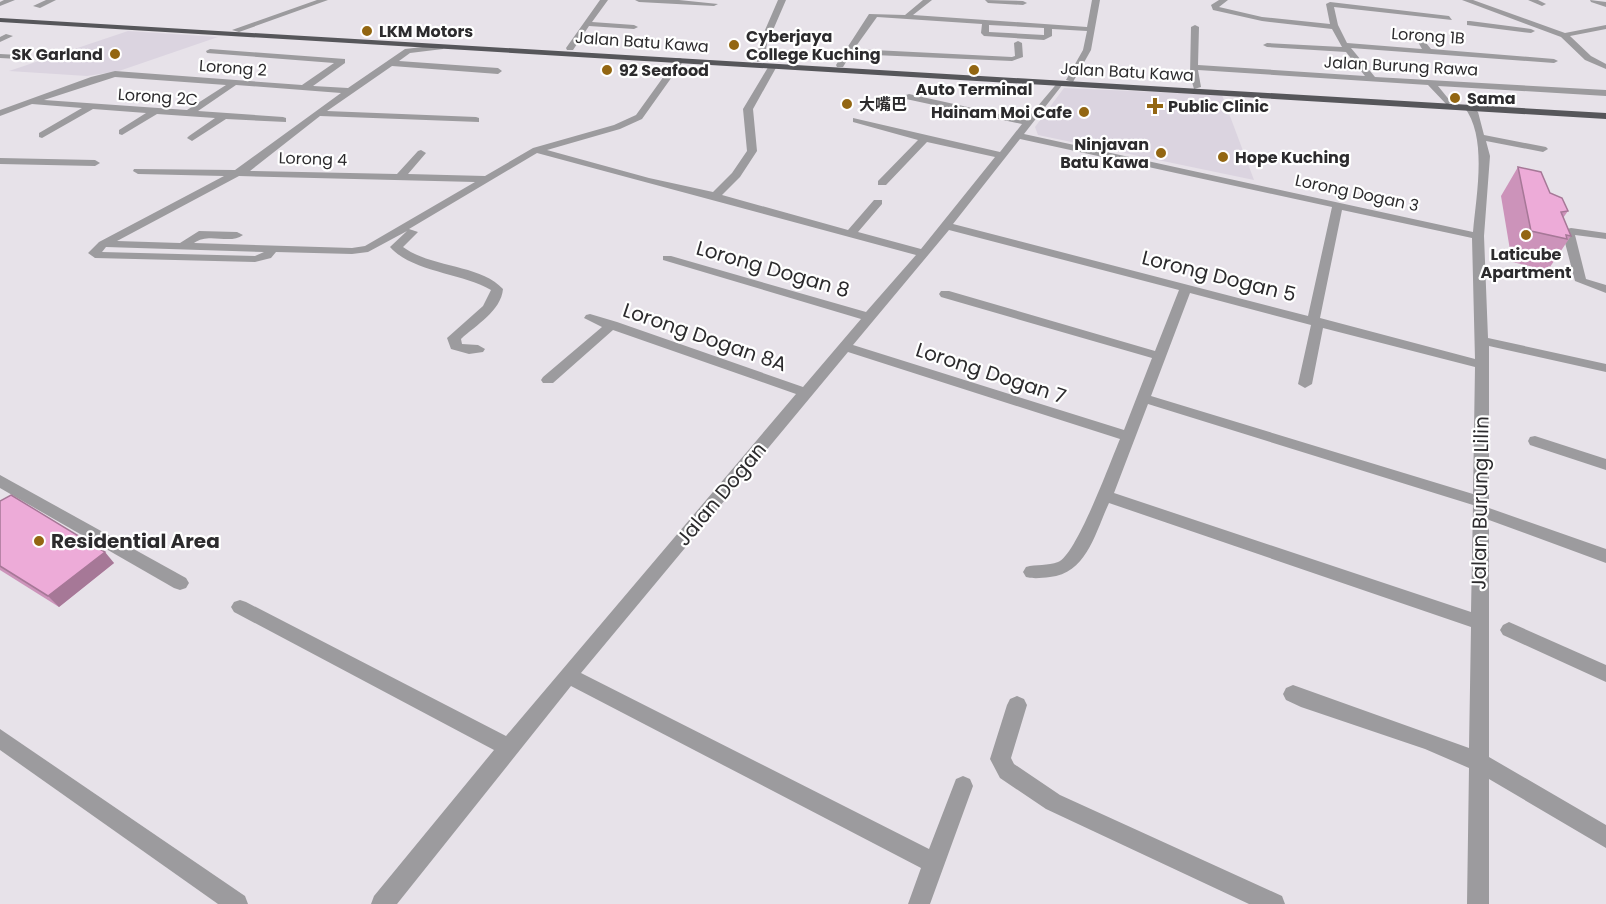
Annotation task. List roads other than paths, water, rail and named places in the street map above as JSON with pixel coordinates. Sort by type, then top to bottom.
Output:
[{"type":"highway","name":"Jalan Batu Kawa","points":[[0,18],[570,48],[1447,102],[1606,114]]},
{"type":"highway","name":"Jalan Batu Kawa","points":[[0,18],[1059,84],[1606,114]]},
{"type":"street","points":[[0,4],[11,0]]},
{"type":"street","points":[[37,6],[52,0]]},
{"type":"street","points":[[236,30],[324,0]]},
{"type":"street","points":[[570,48],[604,0]]},
{"type":"street","points":[[639,0],[714,4]]},
{"type":"street","points":[[760,60],[763,44],[782,0]]},
{"type":"street","points":[[908,15],[928,0]]},
{"type":"street","points":[[1070,80],[1087,51],[1096,0]]},
{"type":"street","points":[[1224,0],[1215,5],[1216,8],[1262,19],[1336,27]]},
{"type":"street","points":[[1466,0],[1561,34],[1588,58],[1606,67]]},
{"type":"street","points":[[1532,0],[1542,4]]},
{"type":"street","points":[[1594,0],[1606,5]]},
{"type":"street","points":[[988,1],[1022,2],[1022,24]]},
{"type":"street","points":[[1372,79],[1346,47],[1336,27],[1330,4],[1449,18]]},
{"type":"street","points":[[840,66],[872,16],[908,15],[1090,28]]},
{"type":"street","points":[[1432,16],[1435,28]]},
{"type":"street","points":[[986,21],[985,33],[987,34],[1044,38],[1048,36],[1048,26]]},
{"type":"street","points":[[1470,23],[1561,34],[1606,27]]},
{"type":"street","points":[[589,24],[634,27]]},
{"type":"street","points":[[1195,27],[1194,67],[1197,87]]},
{"type":"street","points":[[1418,35],[1428,51]]},
{"type":"street","points":[[0,40],[9,36]]},
{"type":"street","points":[[388,43],[404,46],[408,51]]},
{"type":"street","points":[[848,51],[1012,59],[1019,57],[1018,43]]},
{"type":"street","name":"Lorong 1B","points":[[1267,45],[1428,51],[1554,61]]},
{"type":"street","points":[[273,249],[267,256],[255,259],[96,255],[94,253],[103,244],[240,172],[348,91],[408,51],[440,46]]},
{"type":"street","points":[[210,51],[342,61],[303,88]]},
{"type":"street","points":[[0,56],[19,57]]},
{"type":"street","points":[[103,244],[352,251],[368,249],[536,150],[617,127],[639,117],[680,60]]},
{"type":"street","points":[[389,63],[498,70]]},
{"type":"street","points":[[715,196],[736,174],[752,151],[748,109],[773,66]]},
{"type":"street","name":"Jalan Burung Rawa","points":[[1194,67],[1606,93]]},
{"type":"street","name":"Lorong 2","points":[[0,113],[94,79],[115,74],[348,91]]},
{"type":"street","points":[[188,114],[234,83]]},
{"type":"street","points":[[1431,83],[1447,102]]},
{"type":"street","name":"Jalan Dogan","points":[[382,904],[568,675],[1004,156],[1059,84]]},
{"type":"street","points":[[909,97],[1029,123]]},
{"type":"street","name":"Lorong 2C","points":[[31,102],[283,120]]},
{"type":"street","points":[[42,135],[90,107]]},
{"type":"street","name":"Jalan Burung Lilin","points":[[1468,107],[1473,112],[1485,156],[1478,236],[1482,341],[1478,904]]},
{"type":"street","points":[[122,132],[154,112]]},
{"type":"street","points":[[319,113],[476,120]]},
{"type":"street","points":[[192,138],[224,116]]},
{"type":"street","points":[[856,120],[925,140],[1004,156]]},
{"type":"street","name":"Lorong Dogan 3","points":[[1019,136],[1478,236]]},
{"type":"street","points":[[1480,137],[1543,149]]},
{"type":"street","points":[[882,183],[925,140]]},
{"type":"street","points":[[536,150],[923,253]]},
{"type":"street","points":[[400,177],[421,153]]},
{"type":"street","points":[[0,161],[95,163]]},
{"type":"street","name":"Lorong 4","points":[[138,171],[488,179]]},
{"type":"street","points":[[851,233],[878,202]]},
{"type":"street","points":[[1305,384],[1338,204]]},
{"type":"street","points":[[432,213],[431,217],[396,247],[406,255],[450,269],[490,284],[497,289],[498,294],[493,304],[454,338],[456,346],[469,350],[478,349]]},
{"type":"street","name":"Lorong Dogan 5","points":[[946,226],[1482,365]]},
{"type":"street","points":[[1606,236],[1571,231],[1569,235],[1581,281],[1606,289]]},
{"type":"street","points":[[184,245],[199,234],[237,235]]},
{"type":"street","name":"Lorong Dogan 8","points":[[667,258],[868,317]]},
{"type":"street","points":[[1032,572],[1056,570],[1069,564],[1078,552],[1105,495],[1186,288]]},
{"type":"street","points":[[945,294],[1159,356]]},
{"type":"street","name":"Lorong Dogan 8A","points":[[591,318],[807,393]]},
{"type":"street","points":[[548,380],[612,325]]},
{"type":"street","points":[[1482,341],[1606,368]]},
{"type":"street","name":"Lorong Dogan 7","points":[[844,346],[1127,436]]},
{"type":"street","points":[[1143,398],[1481,506],[1606,556]]},
{"type":"street","points":[[1535,441],[1606,465]]},
{"type":"street","points":[[0,481],[180,583]]},
{"type":"street","points":[[1105,495],[1479,622]]},
{"type":"street","points":[[240,607],[510,748]]},
{"type":"street","points":[[1509,630],[1606,674]]},
{"type":"street","points":[[568,675],[934,863]]},
{"type":"street","points":[[1293,694],[1428,741],[1479,762],[1606,837]]},
{"type":"street","points":[[1017,705],[999,759],[1007,771],[1053,802],[1274,904]]},
{"type":"street","points":[[0,738],[237,904]]},
{"type":"street","points":[[919,904],[963,786]]},
{"type":"place","name":"LKM Motors","points":[[367,31]]},
{"type":"place","name":"Cyberjaya College Kuching","points":[[734,45]]},
{"type":"place","name":"SK Garland","points":[[115,54]]},
{"type":"place","name":"92 Seafood","points":[[607,70]]},
{"type":"place","name":"Auto Terminal","points":[[974,70]]},
{"type":"place","name":"Sama","points":[[1455,98]]},
{"type":"place","name":"大嘴巴","points":[[847,104]]},
{"type":"place","name":"Public Clinic","points":[[1155,106]]},
{"type":"place","name":"Hainam Moi Cafe","points":[[1084,112]]},
{"type":"place","name":"Ninjavan Batu Kawa","points":[[1161,153]]},
{"type":"place","name":"Hope Kuching","points":[[1223,157]]},
{"type":"place","name":"Laticube Apartment","points":[[1526,235]]},
{"type":"place","name":"Residential Area","points":[[39,541]]}]
